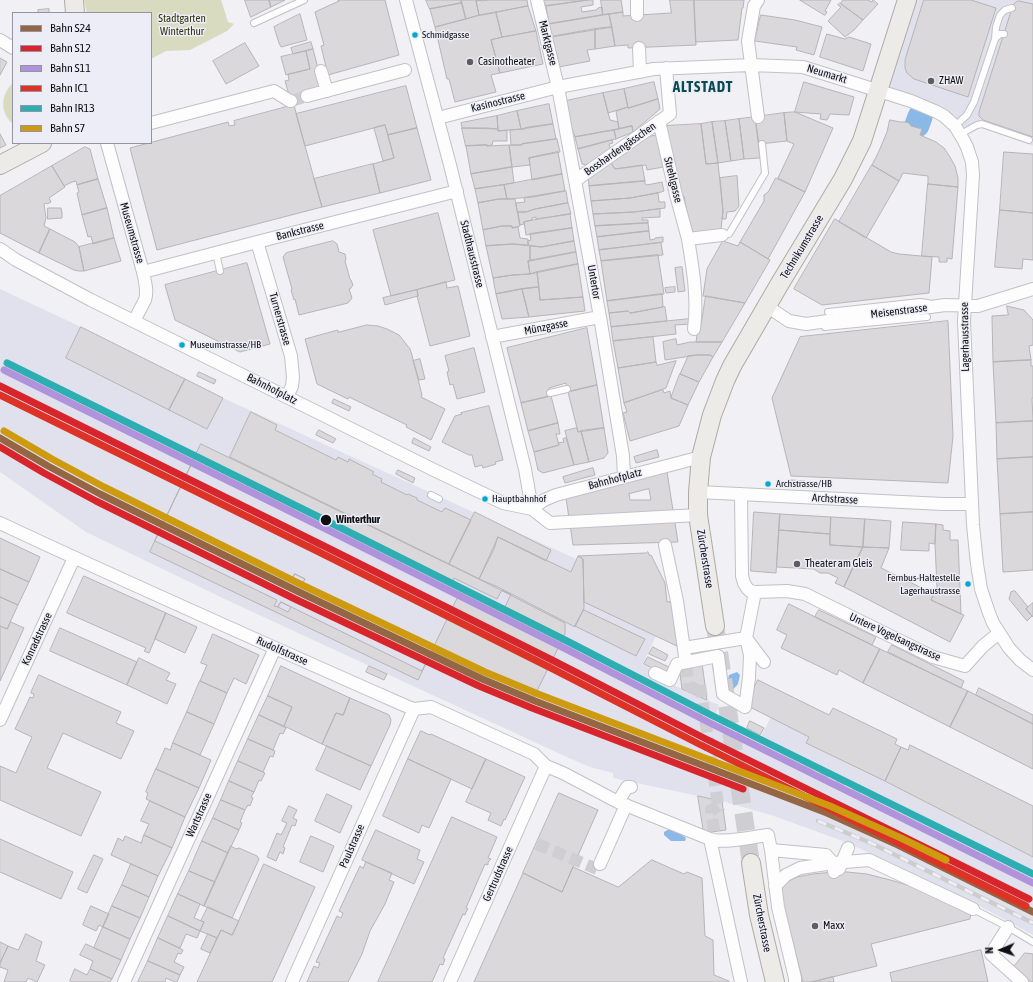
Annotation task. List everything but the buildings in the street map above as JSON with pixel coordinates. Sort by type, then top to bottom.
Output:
[{"type":"main road","points":[[74,0],[75,12]]},
{"type":"main road","name":"Technikumstrasse","points":[[698,492],[701,457],[712,415],[725,381],[843,179],[862,141],[870,88],[907,0]]},
{"type":"main road","points":[[0,165],[40,144]]},
{"type":"main road","name":"Zürcherstrasse","points":[[698,492],[698,516],[715,626]]},
{"type":"main road","name":"Zürcherstrasse","points":[[751,863],[759,915],[775,982]]},
{"type":"street","name":"Stadthausstrasse","points":[[406,0],[438,118],[525,469],[532,509]]},
{"type":"street","name":"Marktgasse","points":[[537,0],[558,87]]},
{"type":"street","points":[[637,0],[637,15]]},
{"type":"street","points":[[758,0],[754,6],[748,41],[758,117]]},
{"type":"street","points":[[0,40],[12,47]]},
{"type":"street","points":[[639,48],[640,72]]},
{"type":"street","name":"Neumarkt","points":[[558,87],[654,69],[751,64],[804,67],[870,88]]},
{"type":"street","points":[[661,120],[670,114],[666,68]]},
{"type":"street","points":[[307,96],[405,70]]},
{"type":"street","points":[[322,71],[327,91]]},
{"type":"street","name":"Kasinostrasse","points":[[438,118],[558,87]]},
{"type":"street","name":"Untertor","points":[[558,87],[600,317],[623,456],[624,477]]},
{"type":"street","name":"Lagerhausstrasse","points":[[870,88],[911,101],[937,112],[949,120],[958,130],[970,154],[974,175],[964,306],[964,328],[972,504],[977,564],[981,589],[989,613],[999,633]]},
{"type":"street","points":[[152,123],[274,91],[291,101]]},
{"type":"street","name":"Bosshardengässchen","points":[[576,180],[661,120]]},
{"type":"street","name":"Strehlgasse","points":[[661,120],[676,195],[688,239],[696,298],[694,329]]},
{"type":"street","name":"Museumstrasse","points":[[107,144],[143,272],[146,288],[146,297],[134,321]]},
{"type":"street","name":"Bankstrasse","points":[[143,272],[456,191]]},
{"type":"street","points":[[688,239],[722,235]]},
{"type":"street","name":"Turnerstrasse","points":[[257,242],[291,356],[293,381],[287,397]]},
{"type":"street","name":"Bahnhofplatz","points":[[0,249],[16,260],[134,321],[503,503],[532,509],[550,523],[698,516]]},
{"type":"street","name":"Bahnhofplatz","points":[[0,254],[16,260]]},
{"type":"street","name":"Meisenstrasse","points":[[768,307],[789,321],[806,324],[946,305],[978,306],[1030,294]]},
{"type":"street","name":"Münzgasse","points":[[492,337],[600,317]]},
{"type":"street","name":"Bahnhofplatz","points":[[532,509],[544,500],[556,494],[701,457]]},
{"type":"street","name":"Archstrasse","points":[[698,492],[943,504],[972,504]]},
{"type":"street","points":[[718,656],[723,694],[745,707],[749,678],[750,655],[746,638],[755,592],[750,591],[747,588],[742,576],[741,494]]},
{"type":"street","name":"Rudolfstrasse","points":[[0,523],[74,558],[414,709],[431,707],[534,754],[546,766],[563,773],[622,804],[717,836]]},
{"type":"street","points":[[665,545],[680,619],[689,647],[691,663]]},
{"type":"street","name":"Konradstrasse","points":[[0,720],[74,558]]},
{"type":"street","name":"Untere Vogelsangstrasse","points":[[755,592],[787,591],[805,594],[933,658],[965,666],[983,646],[999,633]]},
{"type":"street","points":[[999,633],[1009,648],[1020,660],[1033,670]]},
{"type":"street","points":[[689,647],[746,638]]},
{"type":"street","points":[[746,638],[764,662]]},
{"type":"street","points":[[689,647],[718,656]]},
{"type":"street","name":"Wartstrasse","points":[[124,982],[275,648]]},
{"type":"street","points":[[655,673],[670,680],[677,664],[691,663],[718,656]]},
{"type":"street","name":"Paulstrasse","points":[[292,982],[414,709]]},
{"type":"street","name":"Gertrudstrasse","points":[[450,982],[546,766]]},
{"type":"street","points":[[600,864],[627,786],[631,787]]},
{"type":"street","points":[[741,982],[717,836],[768,834],[778,907],[796,981]]},
{"type":"street","points":[[837,867],[847,847],[869,860],[973,908]]},
{"type":"street","points":[[771,850],[826,855],[837,867]]},
{"type":"street","points":[[775,886],[786,875],[800,868],[837,867],[869,860]]},
{"type":"street","points":[[1008,927],[991,954],[1022,982]]},
{"type":"lane","points":[[254,23],[304,0]]},
{"type":"lane","points":[[958,130],[973,106],[995,39],[996,27],[1000,15],[1005,10],[1012,8]]},
{"type":"lane","points":[[995,39],[1000,34],[1004,34]]},
{"type":"lane","points":[[958,130],[982,124],[1029,140]]},
{"type":"lane","points":[[722,235],[729,234],[765,173],[762,144]]},
{"type":"lane","points":[[216,253],[220,271]]},
{"type":"lane","points":[[828,312],[920,302],[946,305]]},
{"type":"lane","points":[[806,324],[825,327],[927,317]]},
{"type":"lane","points":[[550,393],[567,389]]},
{"type":"lane","points":[[431,495],[439,499]]},
{"type":"lane","points":[[973,908],[1033,942]]},
{"type":"shaded area","points":[[907,0],[1033,0],[1033,146],[982,128],[955,126],[878,91]]},
{"type":"shaded area","points":[[0,289],[81,327],[223,398],[574,558],[656,636],[643,664],[656,671],[653,676],[719,705],[714,720],[758,742],[771,717],[885,781],[1033,857],[1033,935],[976,904],[848,843],[774,816],[722,801],[613,778],[613,773],[590,767],[569,758],[231,602],[86,532],[0,472]]},
{"type":"green space","name":"Stadtgarten Winterthur","points":[[84,0],[221,0],[228,22],[234,24],[227,31],[190,50],[166,51],[152,58],[152,12],[87,12]]},
{"type":"green space","points":[[12,84],[12,123],[6,115],[3,104]]},
{"type":"water","points":[[737,672],[740,675],[738,684],[729,694],[725,691],[729,675]]},
{"type":"water","points":[[671,828],[685,837],[685,841],[671,841],[664,835],[664,832]]},
{"type":"waterway","points":[[917,125],[920,117]]},
{"type":"tunnel","points":[[291,101],[307,96]]},
{"type":"tunnel","points":[[715,626],[751,863]]},
{"type":"tunnel","points":[[686,665],[689,686],[701,692]]},
{"type":"tunnel","points":[[700,685],[719,811]]},
{"type":"tunnel","points":[[714,831],[711,810],[718,806]]},
{"type":"tunnel","points":[[537,844],[597,869]]},
{"type":"railway","points":[[746,740],[814,772],[910,813],[1033,873]]},
{"type":"railway","points":[[818,821],[871,843],[1033,923]]},
{"type":"rail line","name":"IR13","points":[[7,363],[333,524],[713,716],[1033,874]]},
{"type":"rail line","name":"S11","points":[[4,370],[330,531],[710,723],[1033,883]]},
{"type":"rail line","name":"S12","points":[[0,386],[322,545],[702,737],[1029,899]]},
{"type":"rail line","name":"IC1","points":[[0,395],[319,552],[699,744],[1026,906]]},
{"type":"rail line","name":"S7","points":[[4,431],[104,487],[302,585],[485,672],[538,694],[830,806],[946,860]]},
{"type":"rail line","name":"S24","points":[[0,438],[100,494],[299,592],[482,679],[535,701],[827,813],[898,845],[1033,912]]},
{"type":"rail line","name":"S12","points":[[0,447],[96,501],[295,599],[479,686],[532,708],[743,789]]},
{"type":"place","name":"Schmidgasse","points":[[415,35]]},
{"type":"place","name":"Casinotheater","points":[[470,62]]},
{"type":"place","name":"ZHAW","points":[[931,81]]},
{"type":"place","name":"Museumstrasse/HB","points":[[182,345]]},
{"type":"place","name":"Archstrasse/HB","points":[[768,484]]},
{"type":"place","name":"Hauptbahnhof","points":[[485,499]]},
{"type":"place","name":"Winterthur","points":[[326,520]]},
{"type":"place","name":"Theater am Gleis","points":[[797,564]]},
{"type":"place","name":"Fernbus-Haltestelle Lagerhaustrasse","points":[[968,584]]},
{"type":"place","name":"Maxx","points":[[815,926]]},
{"type":"district","name":"ALTSTADT","points":[[703,87]]}]
